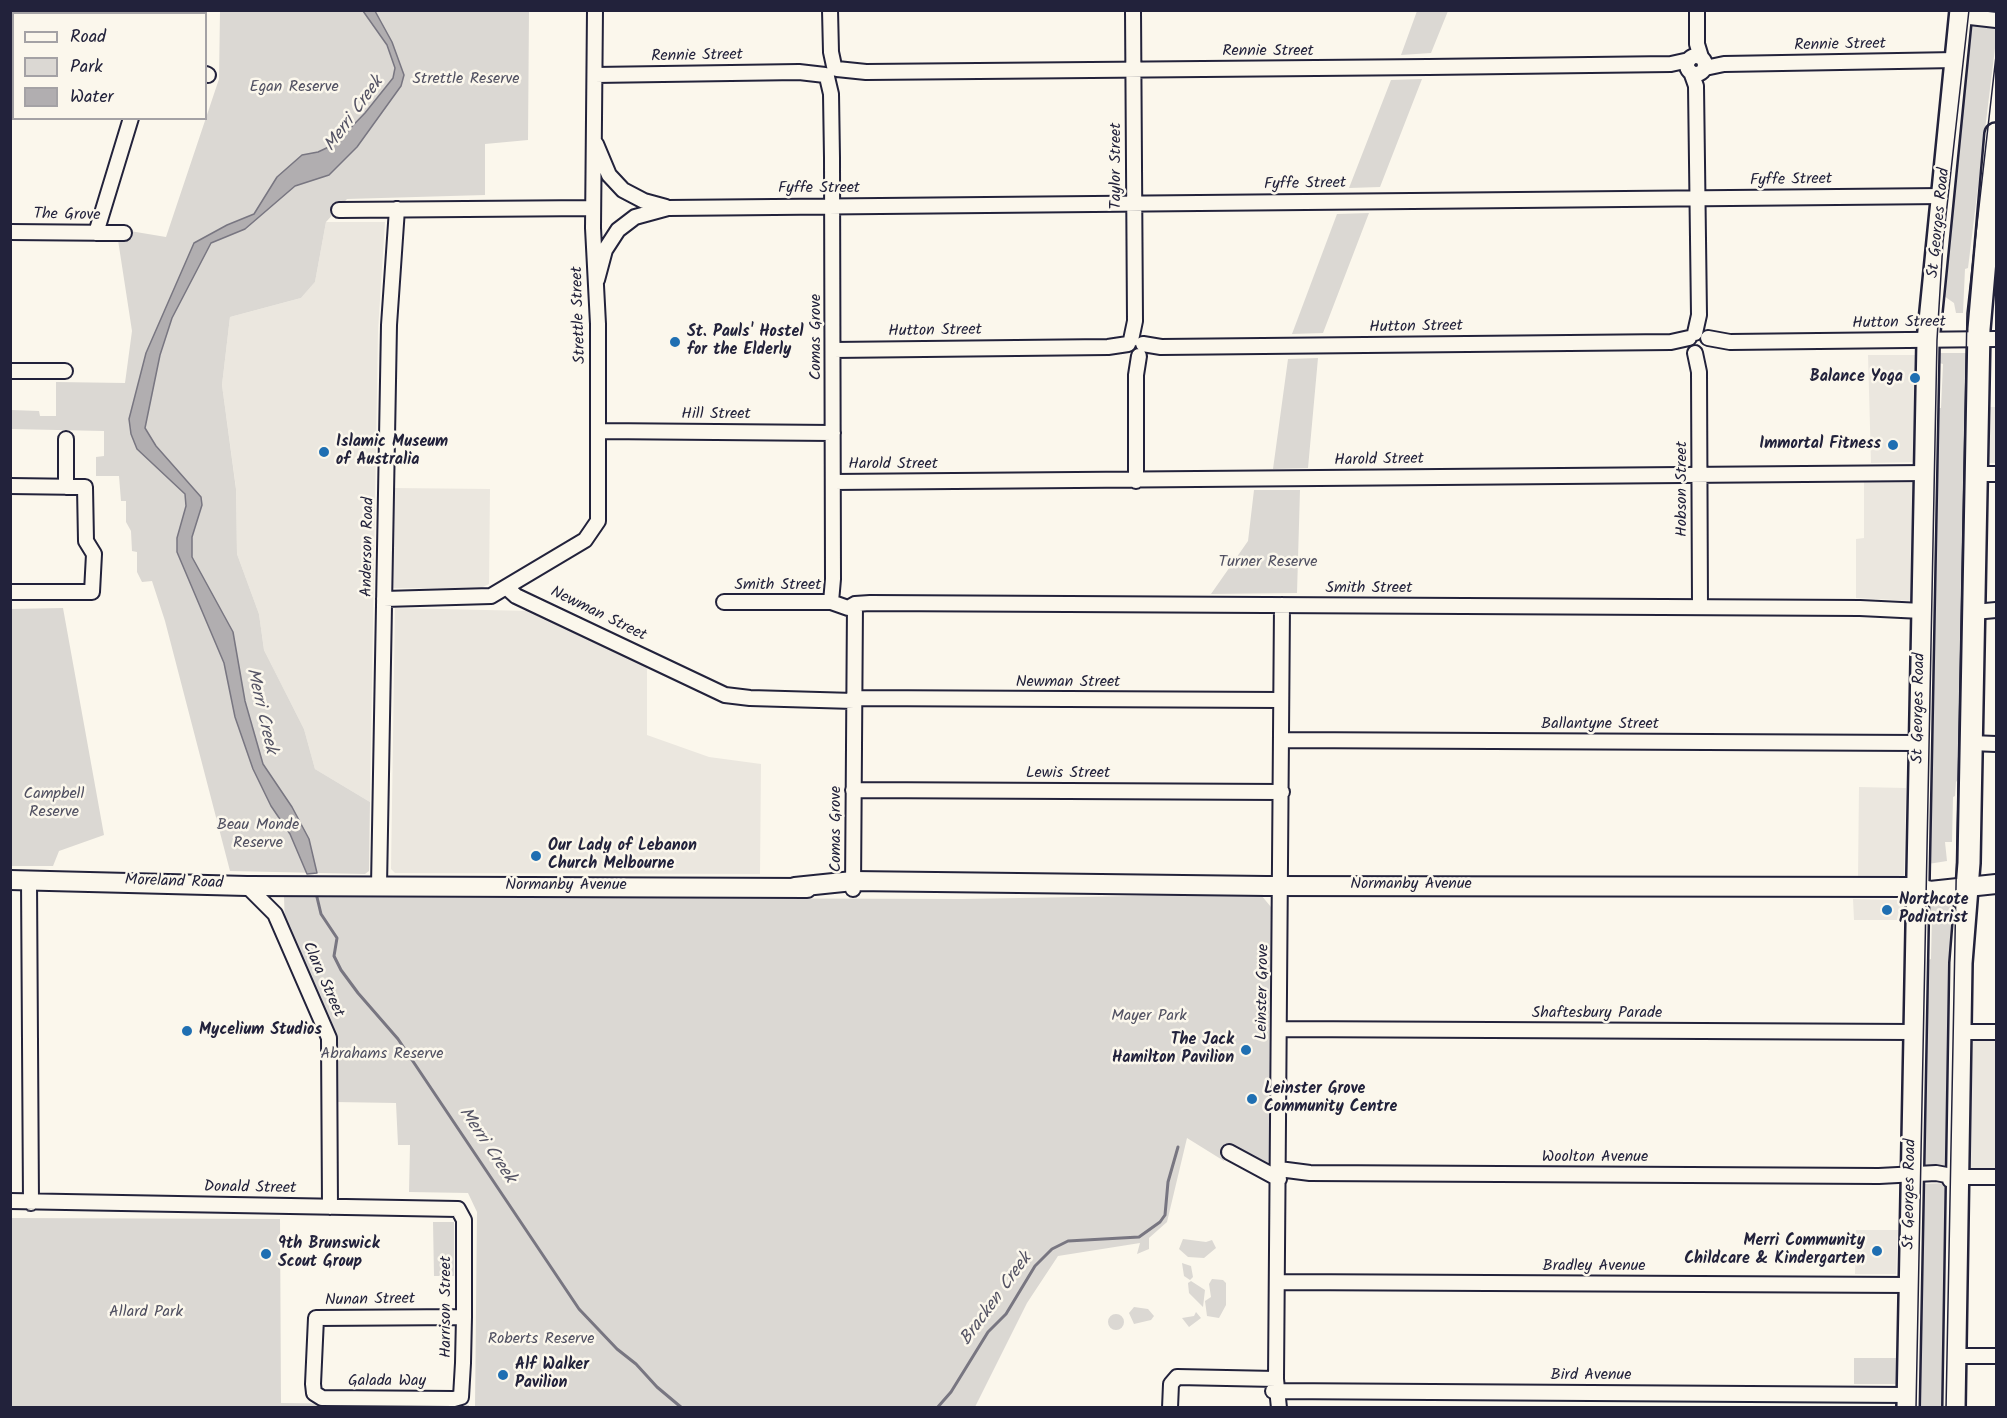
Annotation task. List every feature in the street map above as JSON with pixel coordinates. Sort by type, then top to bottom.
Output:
[{"type":"highway","name":"St Georges Road","points":[[1908,1401],[1928,340],[1961,13]]},
{"type":"highway","points":[[1954,1407],[1962,943],[1968,882],[1974,609],[1987,474],[1988,339],[1996,134]]},
{"type":"main road","name":"Normanby Avenue","points":[[337,886],[795,887],[905,884],[1916,886],[1930,891],[1996,875]]},
{"type":"main road","name":"Moreland Road","points":[[10,880],[337,886]]},
{"type":"main road","name":"Normanby Avenue","points":[[1968,882],[1996,884]]},
{"type":"street","name":"Strettle Street","points":[[522,578],[585,540],[596,525],[600,507],[597,280],[593,208],[595,10]]},
{"type":"street","name":"Comas Grove","points":[[830,10],[833,579],[854,625],[853,885]]},
{"type":"street","name":"Taylor Street","points":[[1133,10],[1136,481]]},
{"type":"street","name":"Hobson Street","points":[[1697,10],[1700,607]]},
{"type":"street","points":[[1961,13],[1996,20]]},
{"type":"street","name":"Rennie Street","points":[[595,75],[1956,60]]},
{"type":"street","points":[[96,233],[130,120]]},
{"type":"street","name":"Fyffe Street","points":[[594,137],[609,175],[623,190],[644,201],[668,208]]},
{"type":"street","name":"Fyffe Street","points":[[597,280],[605,250],[618,230],[635,217],[668,208],[1944,196]]},
{"type":"street","points":[[339,210],[593,208]]},
{"type":"street","name":"Anderson Road","points":[[379,886],[389,325],[397,209]]},
{"type":"street","name":"The Grove","points":[[10,232],[124,233]]},
{"type":"street","name":"Hutton Street","points":[[833,350],[1988,339]]},
{"type":"street","points":[[10,371],[65,371]]},
{"type":"street","name":"Hill Street","points":[[599,431],[833,433]]},
{"type":"street","points":[[66,439],[66,488]]},
{"type":"street","name":"Harold Street","points":[[833,482],[1926,473]]},
{"type":"street","points":[[10,486],[85,487],[86,541],[94,554],[92,592],[10,592]]},
{"type":"street","points":[[384,599],[480,599],[491,596],[522,578]]},
{"type":"street","name":"Newman Street","points":[[522,578],[534,603]]},
{"type":"street","name":"Newman Street","points":[[506,587],[516,596],[725,695],[750,698],[854,700],[1281,700]]},
{"type":"street","name":"Smith Street","points":[[724,602],[1922,608]]},
{"type":"street","name":"Leinster Grove","points":[[1279,1407],[1276,1387],[1282,605]]},
{"type":"street","points":[[1974,609],[1996,609]]},
{"type":"street","name":"Ballantyne Street","points":[[1281,740],[1919,743]]},
{"type":"street","points":[[1971,743],[1996,744]]},
{"type":"street","name":"Lewis Street","points":[[853,790],[1282,792]]},
{"type":"street","points":[[29,880],[31,1203]]},
{"type":"street","name":"Clara Street","points":[[247,886],[275,914],[329,1038],[330,1207]]},
{"type":"street","points":[[275,914],[275,896],[289,886]]},
{"type":"street","name":"Shaftesbury Parade","points":[[1280,1029],[1914,1032]]},
{"type":"street","points":[[1960,1032],[1996,1032]]},
{"type":"street","points":[[1229,1152],[1279,1175]]},
{"type":"street","name":"Woolton Avenue","points":[[1279,1175],[1310,1173],[1879,1176],[1946,1180],[1957,1177],[1996,1177]]},
{"type":"street","name":"Donald Street","points":[[10,1203],[451,1207],[461,1212],[464,1218]]},
{"type":"street","name":"Harrison Street","points":[[460,1397],[464,1317],[464,1218]]},
{"type":"street","name":"Bradley Avenue","points":[[1278,1282],[1910,1285]]},
{"type":"street","name":"Nunan Street","points":[[314,1393],[314,1324],[316,1318],[464,1317]]},
{"type":"street","points":[[1955,1356],[1996,1356]]},
{"type":"street","name":"Bird Avenue","points":[[1170,1407],[1173,1379],[1276,1387],[1908,1401]]},
{"type":"street","name":"Leinster Grove","points":[[1272,1407],[1276,1387]]},
{"type":"street","name":"Galada Way","points":[[314,1393],[322,1398],[460,1397]]},
{"type":"shaded area","points":[[326,222],[385,222],[378,331],[370,802],[315,769],[304,729],[264,650],[259,614],[237,554],[236,488],[222,385],[230,317],[301,298],[315,282]]},
{"type":"shaded area","points":[[1868,355],[1920,355],[1921,462],[1871,463]]},
{"type":"shaded area","points":[[1990,407],[1996,407],[1996,463],[1989,463]]},
{"type":"shaded area","points":[[1864,481],[1917,481],[1914,601],[1856,598],[1856,539],[1864,538]]},
{"type":"shaded area","points":[[394,488],[490,489],[489,584],[479,589],[392,588]]},
{"type":"shaded area","points":[[395,608],[531,611],[647,665],[647,735],[709,757],[761,764],[760,874],[395,873],[391,869]]},
{"type":"shaded area","points":[[1859,787],[1906,788],[1904,876],[1858,878]]},
{"type":"shaded area","points":[[1853,899],[1903,900],[1904,920],[1854,920]]},
{"type":"shaded area","points":[[1969,1040],[1996,1040],[1996,1168],[1968,1168]]},
{"type":"shaded area","name":"Merri Community Childcare & Kindergarten","points":[[1856,1230],[1898,1230],[1896,1274],[1855,1274]]},
{"type":"green space","points":[[220,11],[529,11],[528,140],[485,144],[485,195],[347,199],[326,222],[315,282],[301,298],[230,317],[222,385],[236,489],[237,554],[259,614],[264,650],[304,729],[315,769],[370,802],[369,871],[365,874],[230,871],[165,621],[152,581],[142,582],[137,572],[137,552],[132,551],[131,531],[126,522],[126,501],[121,501],[119,476],[96,476],[96,457],[104,456],[104,431],[11,429],[11,410],[39,411],[40,416],[56,416],[56,382],[125,383],[132,331],[118,240],[130,231],[166,237],[219,79]]},
{"type":"green space","points":[[1417,11],[1448,11],[1431,53],[1401,55]]},
{"type":"green space","points":[[1969,24],[1996,27],[1996,40],[1968,268],[1965,269],[1963,313],[1956,313],[1954,303],[1941,294]]},
{"type":"green space","points":[[1422,79],[1380,187],[1349,188],[1391,80]]},
{"type":"green space","points":[[1369,213],[1323,333],[1292,334],[1337,214]]},
{"type":"green space","points":[[1938,353],[1974,353],[1963,773],[1956,782],[1953,797],[1952,842],[1945,842],[1947,861],[1928,864],[1937,408],[1941,408],[1943,364],[1939,363]]},
{"type":"green space","points":[[1318,358],[1308,468],[1273,469],[1288,359]]},
{"type":"green space","name":"Turner Reserve","points":[[1254,490],[1300,490],[1297,593],[1211,594],[1248,541]]},
{"type":"green space","name":"Campbell Reserve","points":[[63,608],[104,835],[59,851],[53,866],[11,866],[11,609]]},
{"type":"green space","points":[[1261,895],[1271,907],[1269,1168],[1231,1148],[1224,1161],[1187,1138],[1167,1222],[1149,1238],[1149,1249],[1137,1254],[1140,1243],[1058,1256],[1027,1303],[975,1407],[475,1407],[477,1212],[468,1193],[409,1192],[410,1145],[398,1145],[396,1103],[335,1102],[335,1047],[285,925],[284,897],[962,899]]},
{"type":"green space","points":[[1954,903],[1949,1170],[1924,1170],[1928,960],[1931,959],[1932,916],[1929,915],[1928,905]]},
{"type":"green space","points":[[1949,1183],[1945,1407],[1918,1408],[1921,1184]]},
{"type":"green space","name":"Allard Park","points":[[11,1218],[280,1219],[281,1403],[469,1405],[469,1408],[11,1408]]},
{"type":"green space","points":[[433,1222],[454,1222],[454,1276],[434,1276]]},
{"type":"green space","points":[[1183,1239],[1206,1242],[1212,1240],[1216,1248],[1204,1258],[1188,1257],[1179,1249]]},
{"type":"green space","points":[[1182,1263],[1191,1266],[1193,1277],[1190,1280],[1184,1276]]},
{"type":"green space","points":[[1212,1279],[1223,1280],[1226,1283],[1226,1305],[1219,1318],[1207,1316],[1205,1301],[1211,1297],[1209,1284]]},
{"type":"green space","points":[[1191,1281],[1205,1290],[1203,1307],[1189,1293],[1188,1283]]},
{"type":"green space","points":[[1134,1307],[1148,1309],[1154,1316],[1151,1320],[1134,1324],[1129,1313]]},
{"type":"green space","points":[[1196,1312],[1201,1318],[1189,1327],[1182,1318],[1194,1316]]},
{"type":"green space","points":[[1116,1314],[1122,1316],[1124,1322],[1122,1328],[1116,1330],[1110,1328],[1108,1322],[1110,1316]]},
{"type":"green space","points":[[1854,1358],[1896,1358],[1896,1384],[1854,1384]]},
{"type":"water","points":[[363,11],[375,11],[392,42],[404,75],[401,86],[357,147],[329,175],[295,186],[245,229],[211,243],[172,318],[160,355],[145,428],[156,446],[201,497],[202,505],[192,537],[192,557],[233,632],[245,701],[263,764],[292,807],[309,839],[317,873],[307,874],[290,834],[271,806],[253,769],[235,717],[224,663],[177,552],[177,538],[186,506],[185,494],[137,449],[131,434],[129,419],[146,353],[194,243],[227,225],[254,214],[277,177],[302,155],[318,152],[335,144],[365,113],[393,78],[395,68],[387,45]]},
{"type":"waterway","name":"Merri Creek","points":[[316,893],[321,914],[337,938],[334,956],[341,970],[398,1039],[579,1309],[617,1349],[682,1408]]},
{"type":"waterway","name":"Bracken Creek","points":[[937,1408],[951,1392],[988,1332],[1006,1314],[1035,1266],[1052,1249],[1068,1241],[1139,1237],[1160,1222],[1165,1215],[1168,1182],[1178,1147]]},
{"type":"tram line","points":[[1916,1408],[1937,340],[1943,242],[1969,10]]},
{"type":"tram line","points":[[1946,1408],[1967,313],[1996,56]]},
{"type":"place","name":"St. Pauls' Hostel for the Elderly","points":[[675,342]]},
{"type":"place","name":"Balance Yoga","points":[[1915,378]]},
{"type":"place","name":"Immortal Fitness","points":[[1893,445]]},
{"type":"place","name":"Islamic Museum of Australia","points":[[324,452]]},
{"type":"place","name":"Our Lady of Lebanon Church Melbourne","points":[[536,856]]},
{"type":"place","name":"Northcote Podiatrist","points":[[1887,910]]},
{"type":"place","name":"Mycelium Studios","points":[[187,1031]]},
{"type":"place","name":"The Jack Hamilton Pavilion","points":[[1246,1050]]},
{"type":"place","name":"Leinster Grove Community Centre","points":[[1252,1099]]},
{"type":"place","name":"Merri Community Childcare & Kindergarten","points":[[1877,1251]]},
{"type":"place","name":"9th Brunswick Scout Group","points":[[266,1254]]},
{"type":"place","name":"Alf Walker Pavilion","points":[[503,1375]]},
{"type":"park label","name":"Strettle Reserve","points":[[466,80]]},
{"type":"park label","name":"Egan Reserve","points":[[294,88]]},
{"type":"park label","name":"Beau Monde Reserve","points":[[258,835]]},
{"type":"park label","name":"Mayer Park","points":[[1149,1017]]},
{"type":"park label","name":"Abrahams Reserve","points":[[382,1055]]},
{"type":"park label","name":"Roberts Reserve","points":[[541,1340]]}]
